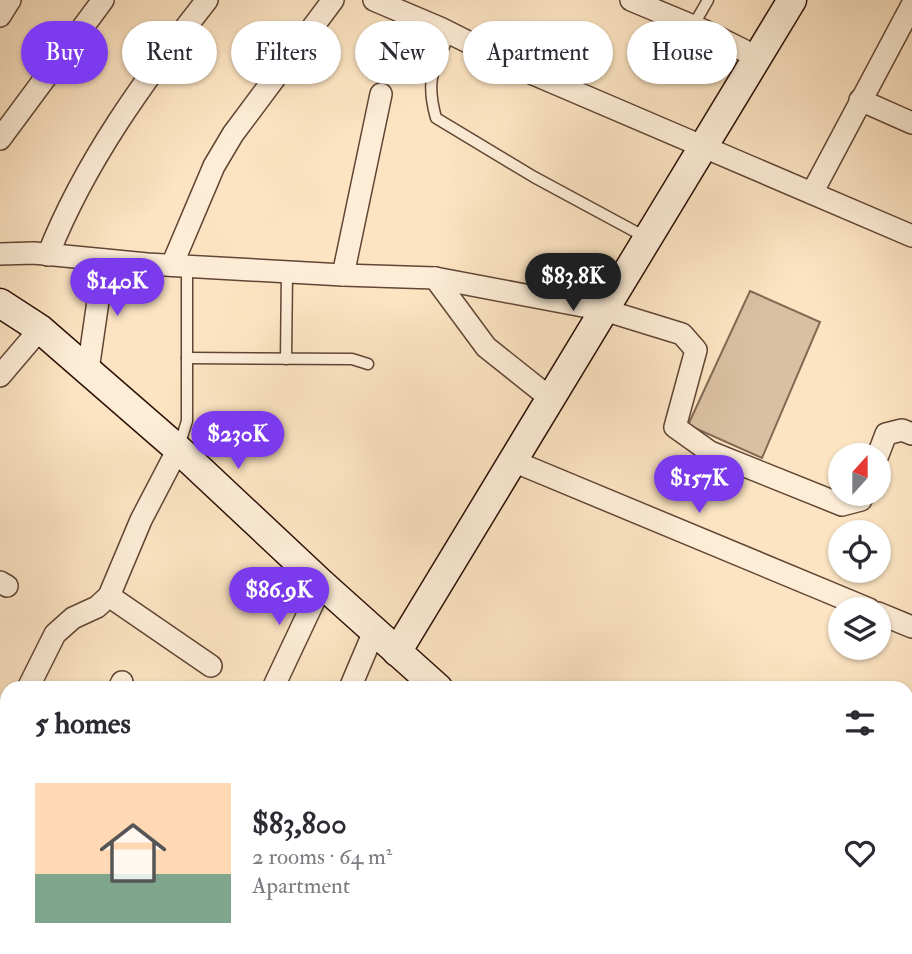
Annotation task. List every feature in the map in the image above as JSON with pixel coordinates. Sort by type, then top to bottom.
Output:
[{"type":"street","points":[[0,16],[10,0]]},
{"type":"street","points":[[0,139],[103,0]]},
{"type":"street","points":[[48,254],[64,214],[114,126],[207,0]]},
{"type":"street","points":[[180,266],[214,166],[233,134],[333,0]]},
{"type":"street","points":[[374,0],[450,33],[524,70],[912,236]]},
{"type":"street","points":[[632,0],[661,6],[685,21]]},
{"type":"street","points":[[397,652],[792,0]]},
{"type":"street","points":[[812,193],[912,5]]},
{"type":"street","points":[[737,47],[757,57]]},
{"type":"street","points":[[344,275],[381,94]]},
{"type":"street","points":[[860,100],[912,123]]},
{"type":"street","points":[[0,254],[48,254],[180,266],[435,278],[604,310],[682,334],[696,350],[675,427],[710,452],[828,499]]},
{"type":"street","points":[[88,370],[104,260]]},
{"type":"street","points":[[435,278],[486,348],[551,398]]},
{"type":"street","points":[[0,303],[40,329],[178,449],[430,681]]},
{"type":"street","points":[[0,376],[40,329]]},
{"type":"street","points":[[883,443],[886,434],[902,430],[912,434]]},
{"type":"street","points":[[32,681],[55,634],[73,618],[97,607],[109,596],[141,520],[178,449]]},
{"type":"street","points":[[513,461],[840,597]]},
{"type":"street","points":[[277,681],[322,584]]},
{"type":"street","points":[[109,596],[211,666]]},
{"type":"street","points":[[891,618],[912,627]]},
{"type":"street","points":[[353,681],[375,629]]},
{"type":"lane","points":[[696,21],[708,0]]},
{"type":"lane","points":[[450,33],[432,74],[429,94],[436,118],[522,170],[647,238]]},
{"type":"lane","points":[[178,449],[187,421],[187,358],[180,266]]},
{"type":"lane","points":[[286,359],[287,272]]},
{"type":"lane","points":[[187,358],[352,359],[368,364]]},
{"type":"shaded area","points":[[750,291],[820,322],[762,458],[688,425]]}]
